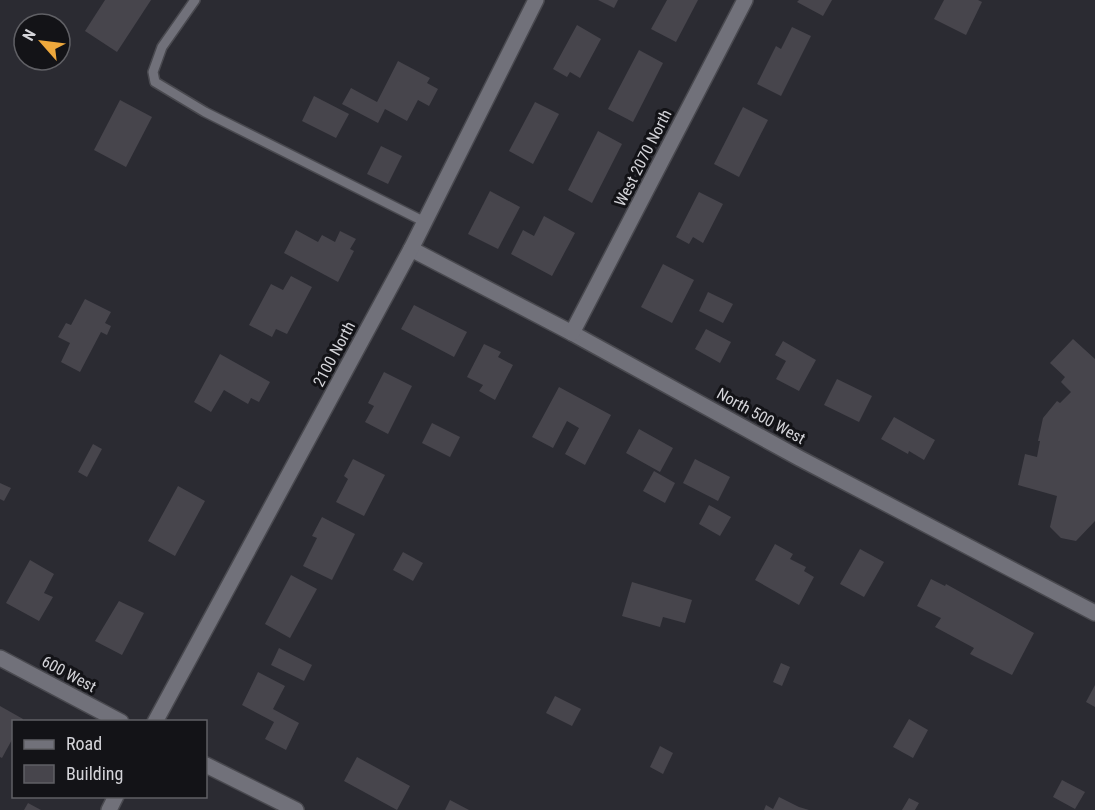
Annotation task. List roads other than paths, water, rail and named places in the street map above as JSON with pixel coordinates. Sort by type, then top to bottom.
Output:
[{"type":"street","name":"2100 North","points":[[156,720],[411,249],[536,0]]},
{"type":"street","name":"West 2070 North","points":[[572,333],[745,0]]},
{"type":"street","name":"North 500 West","points":[[411,249],[1095,613]]},
{"type":"street","name":"600 West","points":[[0,658],[117,720]]},
{"type":"street","points":[[207,766],[291,809]]},
{"type":"lane","points":[[195,0],[162,47],[153,72],[155,82],[206,112],[425,222]]}]
